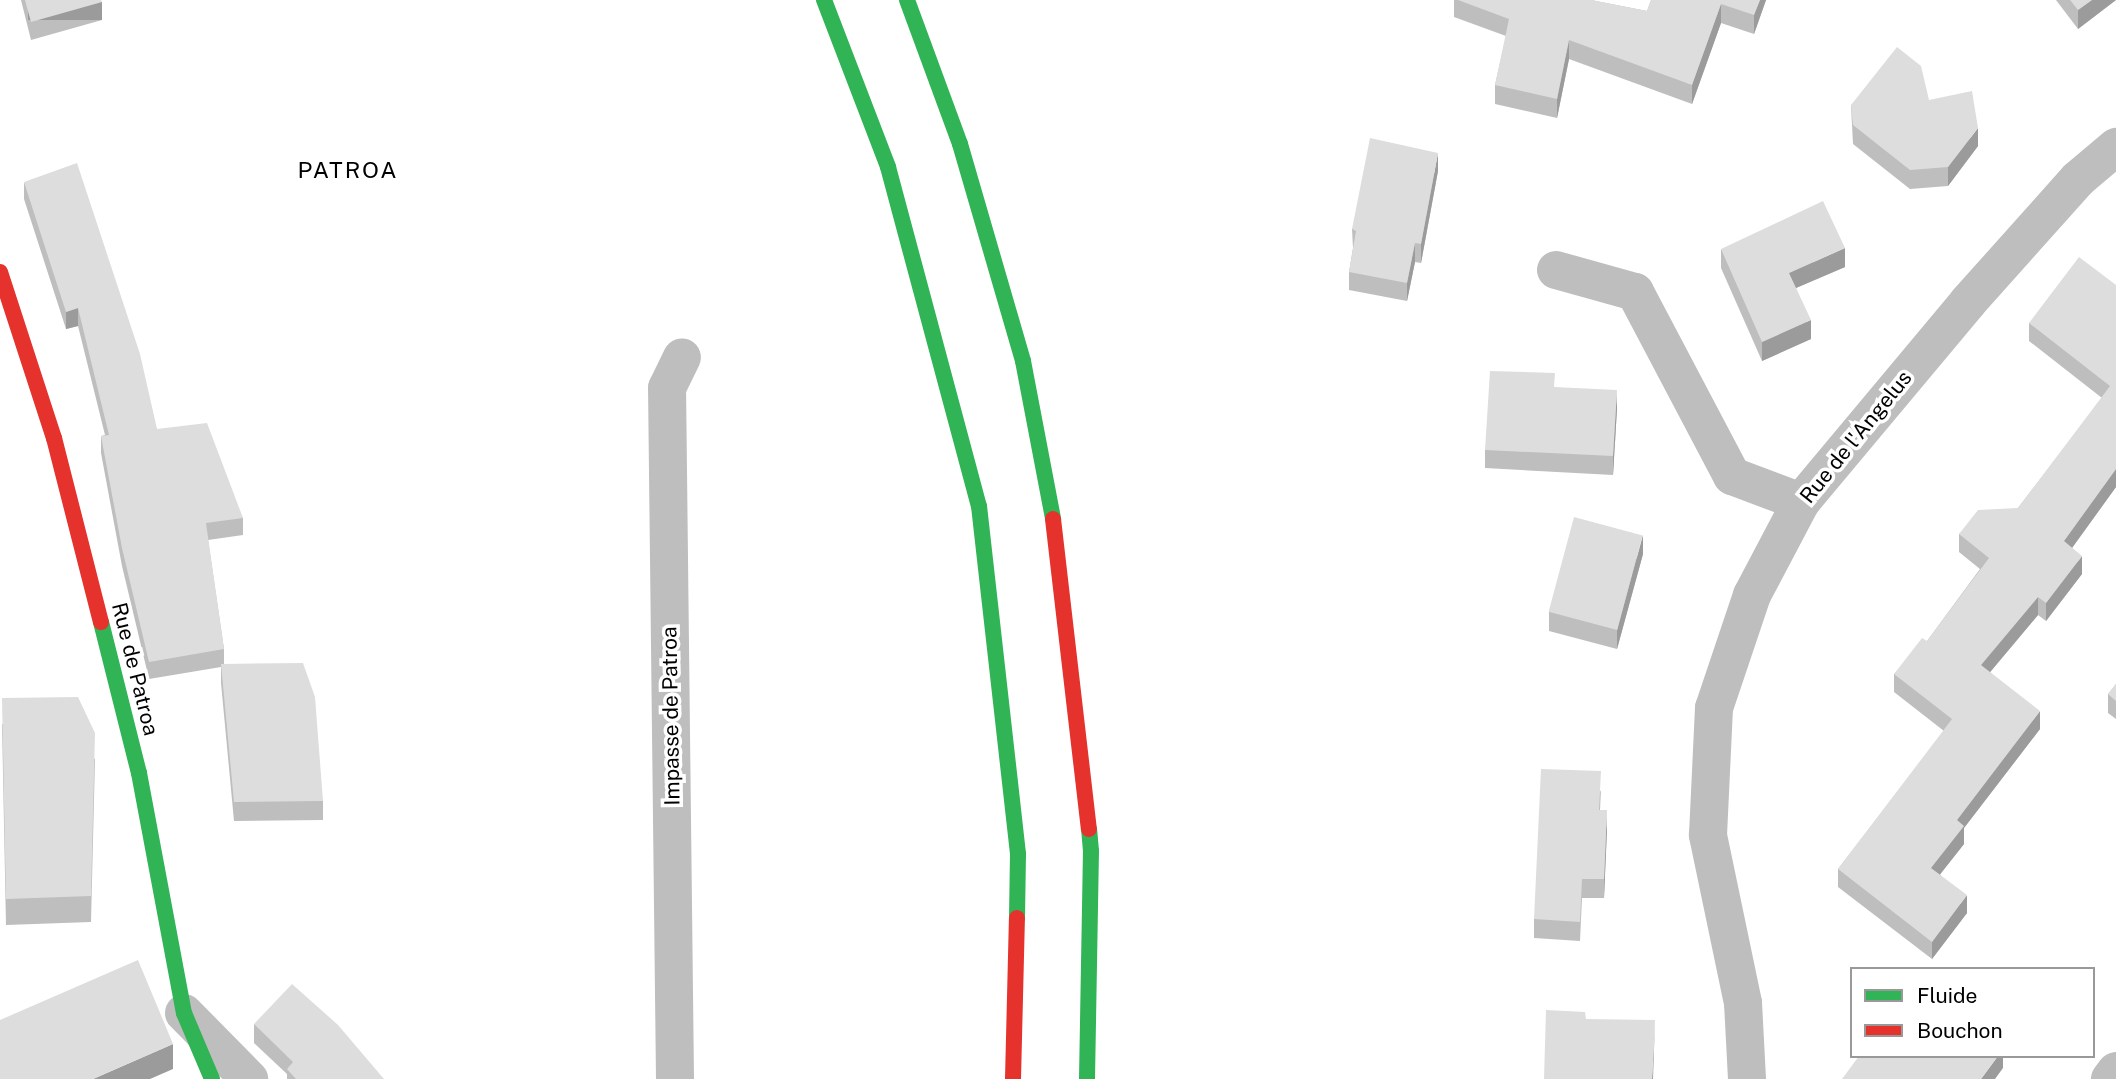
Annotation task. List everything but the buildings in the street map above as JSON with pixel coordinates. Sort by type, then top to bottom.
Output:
[{"type":"main road","points":[[824,0],[888,167],[979,506],[1018,854],[1013,1079]]},
{"type":"main road","points":[[907,0],[960,144],[1023,361],[1057,540],[1091,851],[1087,1079]]},
{"type":"main road","name":"Rue de Patroa","points":[[0,272],[54,438],[139,773],[184,1013],[212,1079]]},
{"type":"street","name":"Rue de l'Angelus","points":[[1747,1079],[1743,1003],[1708,835],[1714,708],[1752,595],[1801,502],[1978,291],[2078,179],[2116,147]]},
{"type":"street","points":[[1556,270],[1635,292],[1732,476],[1801,502]]},
{"type":"street","name":"Impasse de Patroa","points":[[675,1079],[667,388],[682,357]]},
{"type":"street","points":[[184,1013],[249,1079]]},
{"type":"street","points":[[2110,1079],[2116,1071]]},
{"type":"traffic: fast","points":[[824,0],[888,167],[979,506],[1018,854],[1017,918]]},
{"type":"traffic: fast","points":[[907,0],[960,144],[1023,361],[1053,519]]},
{"type":"traffic: fast","points":[[101,622],[139,773],[184,1013],[212,1079]]},
{"type":"traffic: fast","points":[[1087,1079],[1091,851],[1089,829]]},
{"type":"traffic: jam","points":[[0,272],[54,438],[101,622]]},
{"type":"traffic: jam","points":[[1053,519],[1089,829]]},
{"type":"traffic: jam","points":[[1013,1079],[1017,918]]},
{"type":"district","name":"PATROA","points":[[348,170]]}]
